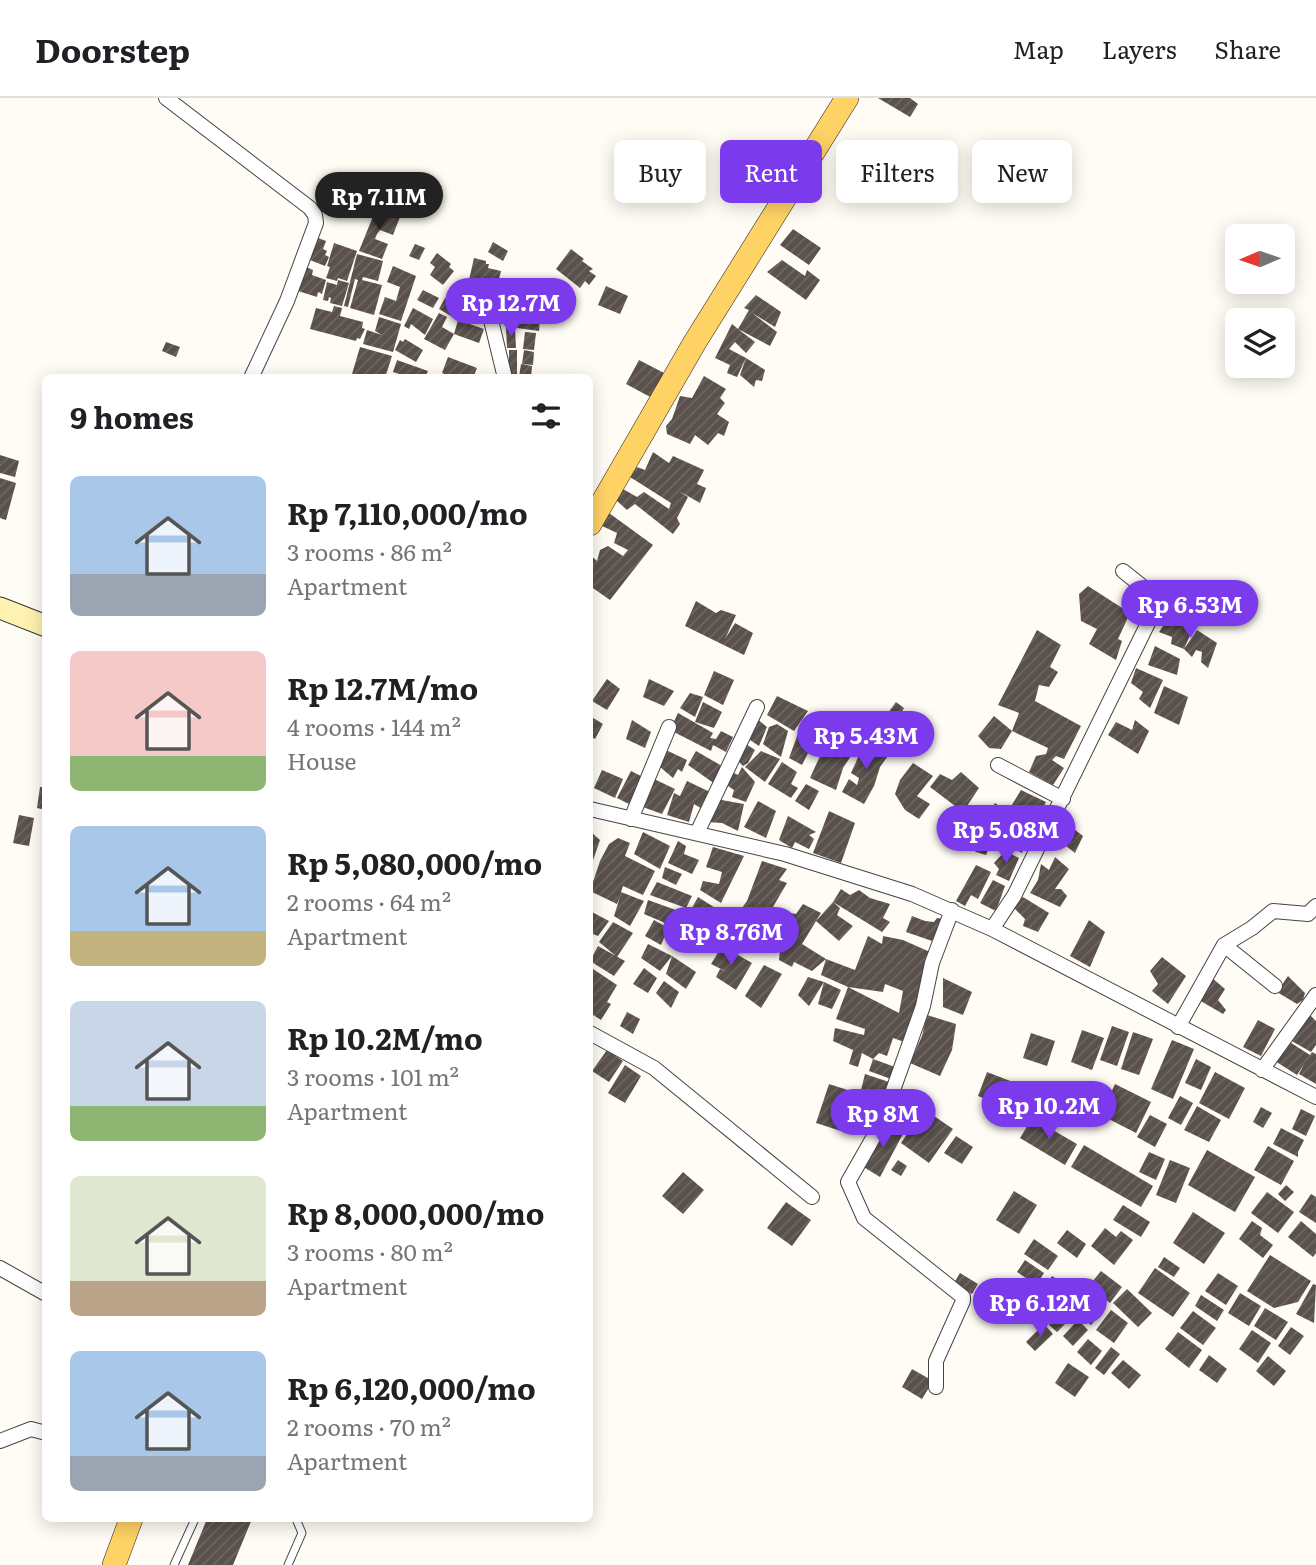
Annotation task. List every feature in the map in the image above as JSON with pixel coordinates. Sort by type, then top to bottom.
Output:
[{"type":"main road","points":[[593,519],[695,342],[847,98]]},
{"type":"main road","points":[[2,609],[42,624]]},
{"type":"main road","points":[[114,1565],[130,1522]]},
{"type":"street","points":[[166,98],[310,208],[315,215],[316,223],[287,301],[253,374]]},
{"type":"street","points":[[490,316],[504,374]]},
{"type":"street","points":[[992,929],[1014,896],[1152,615],[1153,595],[1123,571]]},
{"type":"street","points":[[697,833],[757,707]]},
{"type":"street","points":[[631,819],[669,727]]},
{"type":"street","points":[[998,765],[1063,799]]},
{"type":"street","points":[[593,810],[785,854],[849,872],[952,910],[1316,1097]]},
{"type":"street","points":[[1178,1027],[1224,945],[1273,911],[1308,914],[1316,906]]},
{"type":"street","points":[[936,1387],[936,1361],[963,1297],[864,1218],[848,1182],[881,1124],[923,1006],[932,963],[952,910]]},
{"type":"street","points":[[1224,945],[1275,986]]},
{"type":"street","points":[[1262,1070],[1316,995]]},
{"type":"street","points":[[593,1035],[654,1068],[812,1197]]},
{"type":"street","points":[[0,1268],[42,1292]]},
{"type":"street","points":[[0,1441],[32,1429],[42,1432]]},
{"type":"lane","points":[[174,1565],[194,1522]]},
{"type":"lane","points":[[288,1565],[302,1533],[297,1522]]},
{"type":"building","points":[[878,98],[910,98],[918,104],[910,117]]},
{"type":"building","points":[[378,204],[386,208],[387,212],[400,217],[393,235],[380,230],[377,234],[375,239],[388,244],[382,259],[359,251]]},
{"type":"building","points":[[793,229],[821,248],[809,265],[780,245]]},
{"type":"building","points":[[313,236],[326,241],[323,249],[329,257],[325,266],[305,258]]},
{"type":"building","points":[[493,242],[508,251],[503,261],[488,252]]},
{"type":"building","points":[[334,243],[357,251],[347,281],[326,278]]},
{"type":"building","points":[[415,244],[425,248],[419,260],[409,256]]},
{"type":"building","points":[[571,249],[593,269],[589,271],[596,276],[589,285],[585,281],[580,288],[556,269]]},
{"type":"building","points":[[437,253],[451,264],[449,267],[454,271],[443,285],[430,275],[435,267],[430,263]]},
{"type":"building","points":[[357,254],[383,261],[378,281],[363,277],[362,280],[382,285],[374,315],[350,308],[358,280],[355,279],[348,307],[344,306]]},
{"type":"building","points":[[474,258],[486,261],[488,268],[501,271],[497,287],[469,280]]},
{"type":"building","points":[[782,260],[805,276],[807,270],[820,280],[806,300],[767,272]]},
{"type":"building","points":[[393,266],[416,276],[401,321],[379,314],[385,297],[396,301],[400,287],[387,282]]},
{"type":"building","points":[[306,267],[313,270],[312,275],[326,280],[322,294],[318,292],[317,297],[295,290]]},
{"type":"building","points":[[338,280],[349,283],[342,306],[330,303],[329,297],[328,301],[323,300],[327,282],[337,285]]},
{"type":"building","points":[[606,286],[628,296],[620,314],[598,305]]},
{"type":"building","points":[[423,290],[439,298],[433,308],[417,300]]},
{"type":"building","points":[[756,295],[781,312],[775,327],[752,313],[777,332],[770,346],[738,329],[749,310],[744,308]]},
{"type":"building","points":[[445,298],[462,309],[456,319],[439,309]]},
{"type":"building","points":[[520,299],[542,301],[541,317],[518,315]]},
{"type":"building","points":[[334,306],[342,308],[340,316],[363,322],[362,328],[365,329],[360,339],[357,338],[356,341],[310,329],[316,308],[332,312]]},
{"type":"building","points":[[413,308],[433,319],[425,335],[411,324],[409,329],[404,326]]},
{"type":"building","points":[[439,313],[447,317],[442,327],[454,334],[445,350],[424,339]]},
{"type":"building","points":[[519,316],[540,318],[539,331],[517,328]]},
{"type":"building","points":[[379,317],[401,324],[393,352],[363,344],[367,330],[382,335],[375,331]]},
{"type":"building","points":[[458,320],[484,329],[479,343],[454,334]]},
{"type":"building","points":[[732,324],[755,342],[746,353],[735,342],[729,349],[746,358],[737,377],[727,373],[730,365],[715,358]]},
{"type":"building","points":[[506,328],[515,328],[516,348],[507,348]]},
{"type":"building","points":[[525,332],[536,333],[534,350],[523,349]]},
{"type":"building","points":[[405,339],[423,350],[416,362],[395,350],[400,340],[403,342]]},
{"type":"building","points":[[166,342],[180,347],[176,357],[162,351]]},
{"type":"building","points":[[360,347],[392,356],[386,374],[352,374]]},
{"type":"building","points":[[509,350],[517,350],[517,374],[509,374]]},
{"type":"building","points":[[524,350],[534,352],[533,365],[522,364]]},
{"type":"building","points":[[448,357],[477,368],[475,374],[442,373]]},
{"type":"building","points":[[746,358],[765,370],[762,381],[756,380],[754,387],[740,375]]},
{"type":"building","points":[[397,360],[428,371],[427,374],[393,372]]},
{"type":"building","points":[[639,360],[664,373],[654,399],[626,384]]},
{"type":"building","points":[[521,364],[532,366],[531,374],[519,374]]},
{"type":"building","points":[[704,376],[726,389],[720,398],[725,403],[717,414],[729,422],[724,436],[718,433],[708,445],[695,435],[690,444],[667,434],[666,426],[672,419],[680,396],[692,398]]},
{"type":"building","points":[[653,452],[669,463],[673,456],[704,470],[697,484],[706,488],[700,503],[679,491],[688,497],[677,518],[680,524],[673,534],[635,504],[627,510],[615,499],[623,489],[637,497],[644,492],[669,509],[671,503],[630,477],[637,467],[645,470]]},
{"type":"building","points":[[0,455],[19,461],[15,477],[0,473]]},
{"type":"building","points":[[0,478],[16,483],[6,520],[0,518]]},
{"type":"building","points":[[609,513],[653,545],[610,600],[593,588],[593,558],[597,561],[600,550],[608,546],[623,556],[628,550],[614,543],[617,533],[600,525]]},
{"type":"building","points":[[1186,581],[1200,592],[1191,610],[1177,599]]},
{"type":"building","points":[[1088,586],[1130,613],[1118,639],[1122,641],[1116,660],[1089,644],[1097,629],[1081,621],[1079,594]]},
{"type":"building","points":[[696,601],[716,613],[721,610],[736,615],[725,639],[735,623],[753,633],[744,655],[685,626]]},
{"type":"building","points":[[1169,617],[1192,631],[1184,649],[1171,644],[1172,637],[1159,632]]},
{"type":"building","points":[[1037,630],[1061,645],[1050,667],[1058,672],[1049,687],[1039,685],[1035,701],[1081,726],[1064,759],[1056,756],[1052,760],[1064,768],[1053,785],[1029,772],[1036,756],[1046,754],[1048,748],[1012,731],[1019,713],[998,705]]},
{"type":"building","points":[[1197,630],[1217,643],[1208,668],[1201,662],[1202,652],[1196,650],[1192,657],[1184,649]]},
{"type":"building","points":[[1155,646],[1180,659],[1177,675],[1148,665]]},
{"type":"building","points":[[1136,668],[1163,680],[1150,708],[1139,699],[1143,692],[1131,683]]},
{"type":"building","points":[[714,671],[734,680],[723,705],[704,695]]},
{"type":"building","points":[[607,679],[620,689],[607,710],[593,700]]},
{"type":"building","points":[[649,679],[674,691],[664,706],[643,697]]},
{"type":"building","points":[[1164,686],[1188,697],[1179,725],[1154,713]]},
{"type":"building","points":[[690,693],[703,697],[695,717],[680,708]]},
{"type":"building","points":[[777,696],[808,711],[794,731],[767,715]]},
{"type":"building","points":[[703,702],[722,712],[714,728],[695,722]]},
{"type":"building","points":[[896,702],[904,708],[893,726],[882,721]]},
{"type":"building","points":[[678,713],[713,733],[710,738],[716,739],[721,731],[733,737],[726,752],[713,745],[711,751],[670,730]]},
{"type":"building","points":[[994,716],[1012,731],[1001,749],[989,748],[978,736]]},
{"type":"building","points":[[593,718],[603,724],[595,739],[593,738]]},
{"type":"building","points":[[756,718],[767,727],[759,746],[750,740],[755,727],[750,725]]},
{"type":"building","points":[[632,720],[651,732],[645,748],[626,739]]},
{"type":"building","points":[[1135,720],[1149,731],[1138,754],[1108,735],[1116,722],[1132,730]]},
{"type":"building","points":[[777,724],[788,731],[781,757],[763,744],[769,727]]},
{"type":"building","points":[[799,731],[814,741],[802,765],[789,758]]},
{"type":"building","points":[[867,738],[890,753],[880,767],[864,804],[842,792],[849,779],[857,785],[859,778],[851,773]]},
{"type":"building","points":[[824,740],[851,756],[843,768],[836,790],[810,778],[820,756],[816,754]]},
{"type":"building","points":[[743,742],[755,750],[748,763],[743,766],[735,758]]},
{"type":"building","points":[[666,750],[687,760],[682,772],[678,769],[673,778],[660,767]]},
{"type":"building","points":[[696,751],[722,766],[715,784],[688,765]]},
{"type":"building","points":[[761,751],[780,759],[765,782],[745,767]]},
{"type":"building","points":[[782,762],[797,772],[791,784],[798,788],[791,798],[768,784]]},
{"type":"building","points":[[913,763],[933,776],[917,796],[930,804],[919,819],[905,810],[895,794],[900,780]]},
{"type":"building","points":[[742,767],[755,782],[746,802],[732,797],[734,790],[725,784],[732,772],[738,775]]},
{"type":"building","points":[[602,770],[623,779],[615,798],[594,788]]},
{"type":"building","points":[[631,771],[643,777],[629,804],[617,798]]},
{"type":"building","points":[[961,772],[979,788],[963,812],[930,787],[940,774],[952,780]]},
{"type":"building","points":[[652,778],[675,789],[662,814],[640,806]]},
{"type":"building","points":[[687,781],[712,793],[707,812],[694,804],[689,822],[667,815],[674,793],[680,796]]},
{"type":"building","points":[[806,784],[819,791],[809,810],[795,801]]},
{"type":"building","points":[[40,787],[42,787],[42,809],[37,808]]},
{"type":"building","points":[[1021,790],[1046,802],[1036,820],[1027,813],[1024,818],[1010,808]]},
{"type":"building","points":[[716,799],[744,804],[738,831],[722,823],[706,822]]},
{"type":"building","points":[[758,801],[776,811],[766,838],[744,827]]},
{"type":"building","points":[[995,803],[1005,810],[986,855],[976,852],[967,843]]},
{"type":"building","points":[[1010,810],[1033,826],[1022,853],[1006,844],[1000,849],[993,845]]},
{"type":"building","points":[[829,811],[855,823],[841,863],[813,853]]},
{"type":"building","points":[[19,815],[34,818],[29,846],[13,843]]},
{"type":"building","points":[[788,816],[816,832],[809,835],[814,839],[809,849],[795,842],[792,848],[779,840]]},
{"type":"building","points":[[1061,819],[1083,836],[1075,853],[1052,835]]},
{"type":"building","points":[[643,832],[670,846],[660,869],[634,854]]},
{"type":"building","points":[[593,834],[600,840],[593,860]]},
{"type":"building","points":[[618,838],[630,843],[625,856],[655,871],[643,895],[623,886],[621,892],[644,901],[630,926],[614,916],[620,897],[617,904],[593,892],[593,882],[609,844]]},
{"type":"building","points":[[678,841],[686,846],[684,854],[699,860],[692,874],[668,863]]},
{"type":"building","points":[[713,847],[744,856],[721,903],[700,890],[703,881],[719,884],[722,872],[706,867]]},
{"type":"building","points":[[1005,851],[1019,858],[1009,881],[996,875],[999,869],[994,863]]},
{"type":"building","points":[[1055,857],[1069,869],[1055,889],[1061,889],[1067,896],[1060,907],[1030,893],[1038,880],[1041,864],[1049,870]]},
{"type":"building","points":[[762,861],[787,869],[779,880],[787,883],[763,924],[737,915],[747,901]]},
{"type":"building","points":[[976,865],[991,872],[978,899],[971,895],[965,906],[956,901]]},
{"type":"building","points":[[665,867],[682,874],[676,885],[662,878]]},
{"type":"building","points":[[993,880],[1005,886],[996,911],[980,903]]},
{"type":"building","points":[[657,882],[692,896],[686,908],[650,895]]},
{"type":"building","points":[[841,889],[850,895],[859,890],[870,898],[890,904],[883,918],[890,922],[882,932],[833,902]]},
{"type":"building","points":[[698,897],[731,918],[719,936],[687,917]]},
{"type":"building","points":[[1023,897],[1049,913],[1038,932],[1023,926],[1025,919],[1013,907]]},
{"type":"building","points":[[648,900],[684,913],[677,928],[644,914]]},
{"type":"building","points":[[833,902],[840,908],[837,915],[853,926],[839,941],[816,921]]},
{"type":"building","points":[[803,904],[821,913],[802,944],[826,959],[812,971],[794,962],[792,967],[779,960],[780,949],[765,942],[778,911],[796,914]]},
{"type":"building","points":[[593,913],[609,921],[598,936],[593,934]]},
{"type":"building","points":[[737,915],[748,920],[736,946],[724,941]]},
{"type":"building","points":[[912,916],[934,922],[937,918],[943,919],[935,942],[906,932]]},
{"type":"building","points":[[654,920],[668,928],[661,945],[645,936]]},
{"type":"building","points":[[1089,920],[1105,932],[1090,967],[1070,956]]},
{"type":"building","points":[[613,922],[633,933],[617,957],[599,942]]},
{"type":"building","points":[[687,922],[703,932],[699,941],[682,931]]},
{"type":"building","points":[[868,936],[882,944],[883,936],[903,940],[930,952],[931,971],[924,1002],[914,1017],[919,1019],[910,1044],[893,1038],[887,1056],[879,1053],[873,1059],[862,1053],[858,1067],[849,1064],[853,1050],[833,1041],[835,1028],[864,1035],[865,1029],[836,1019],[848,987],[821,975],[826,959],[855,970]],"holes":[[[885,984],[903,991],[899,1013],[848,987],[883,992]]]},
{"type":"building","points":[[648,944],[672,956],[660,971],[641,958]]},
{"type":"building","points":[[598,946],[625,961],[614,976],[593,963],[593,955]]},
{"type":"building","points":[[722,946],[752,963],[736,990],[716,977],[720,969],[727,972],[711,964]]},
{"type":"building","points":[[672,956],[696,972],[686,989],[666,974]]},
{"type":"building","points":[[1162,957],[1186,976],[1168,1004],[1152,991],[1158,984],[1150,971]]},
{"type":"building","points":[[764,965],[782,974],[761,1008],[745,996]]},
{"type":"building","points":[[644,968],[657,978],[648,993],[633,984]]},
{"type":"building","points":[[593,969],[617,985],[607,1002],[611,1004],[601,1020],[593,1015]]},
{"type":"building","points":[[1288,976],[1305,993],[1303,1000],[1297,1004],[1277,992]]},
{"type":"building","points":[[808,977],[824,982],[809,1006],[798,995]]},
{"type":"building","points":[[1211,977],[1225,989],[1218,1000],[1226,1010],[1223,1014],[1199,1000]]},
{"type":"building","points":[[943,978],[972,992],[963,1015],[943,1007]]},
{"type":"building","points":[[664,981],[679,992],[671,1008],[656,993]]},
{"type":"building","points":[[824,982],[841,990],[832,1009],[818,1004]]},
{"type":"building","points":[[627,1012],[640,1019],[633,1034],[620,1026]]},
{"type":"building","points":[[1308,1013],[1316,1021],[1316,1045],[1311,1052],[1290,1040]]},
{"type":"building","points":[[927,1015],[956,1024],[952,1050],[940,1076],[910,1063],[922,1036]]},
{"type":"building","points":[[1258,1020],[1275,1029],[1261,1056],[1243,1047]]},
{"type":"building","points":[[1112,1026],[1129,1032],[1117,1066],[1100,1060]]},
{"type":"building","points":[[1082,1030],[1104,1038],[1092,1070],[1071,1062]]},
{"type":"building","points":[[1133,1032],[1153,1039],[1139,1075],[1121,1069]]},
{"type":"building","points":[[1031,1033],[1055,1041],[1047,1066],[1023,1058]]},
{"type":"building","points":[[1172,1040],[1194,1049],[1173,1099],[1151,1089]]},
{"type":"building","points":[[1288,1041],[1310,1055],[1312,1052],[1316,1054],[1316,1084],[1299,1074],[1304,1064],[1297,1075],[1275,1061]]},
{"type":"building","points":[[607,1050],[623,1061],[609,1082],[593,1070]]},
{"type":"building","points":[[873,1059],[895,1067],[891,1079],[869,1071]]},
{"type":"building","points":[[1196,1059],[1211,1067],[1201,1090],[1185,1083]]},
{"type":"building","points":[[625,1065],[641,1076],[625,1103],[608,1093]]},
{"type":"building","points":[[987,1072],[1018,1084],[1009,1108],[978,1096]]},
{"type":"building","points":[[1215,1072],[1245,1088],[1229,1119],[1199,1103]]},
{"type":"building","points":[[865,1074],[889,1082],[884,1097],[861,1090]]},
{"type":"building","points":[[1040,1083],[1064,1097],[1049,1125],[1024,1111]]},
{"type":"building","points":[[829,1084],[854,1092],[841,1131],[816,1123]]},
{"type":"building","points":[[1115,1084],[1151,1102],[1136,1133],[1101,1115]]},
{"type":"building","points":[[902,1091],[922,1102],[910,1124],[890,1113]]},
{"type":"building","points":[[860,1095],[881,1102],[876,1116],[855,1108]]},
{"type":"building","points":[[1180,1096],[1193,1103],[1181,1125],[1168,1118]]},
{"type":"building","points":[[1197,1106],[1221,1120],[1209,1142],[1184,1130]]},
{"type":"building","points":[[1261,1107],[1272,1113],[1263,1128],[1253,1122]]},
{"type":"building","points":[[924,1109],[953,1129],[929,1163],[901,1143]]},
{"type":"building","points":[[1301,1109],[1315,1116],[1306,1136],[1292,1129]]},
{"type":"building","points":[[1150,1115],[1167,1124],[1155,1147],[1137,1137]]},
{"type":"building","points":[[1032,1118],[1077,1144],[1065,1165],[1020,1138]]},
{"type":"building","points":[[886,1122],[904,1132],[880,1177],[862,1166]]},
{"type":"building","points":[[1281,1128],[1304,1140],[1298,1157],[1273,1144]]},
{"type":"building","points":[[956,1136],[973,1147],[962,1164],[944,1153]]},
{"type":"building","points":[[1084,1145],[1153,1186],[1141,1207],[1071,1167]]},
{"type":"building","points":[[1268,1146],[1294,1161],[1281,1185],[1254,1170]]},
{"type":"building","points":[[1207,1150],[1255,1177],[1235,1212],[1188,1185]]},
{"type":"building","points":[[1149,1152],[1165,1159],[1156,1180],[1139,1172]]},
{"type":"building","points":[[898,1160],[907,1166],[901,1176],[891,1170]]},
{"type":"building","points":[[1170,1160],[1190,1168],[1176,1203],[1156,1195]]},
{"type":"building","points":[[683,1172],[704,1190],[683,1214],[662,1196]]},
{"type":"building","points":[[1286,1185],[1294,1192],[1285,1201],[1278,1194]]},
{"type":"building","points":[[1014,1191],[1037,1205],[1019,1234],[996,1220]]},
{"type":"building","points":[[1267,1192],[1294,1212],[1278,1233],[1251,1213]]},
{"type":"building","points":[[1311,1194],[1316,1197],[1316,1223],[1299,1212]]},
{"type":"building","points":[[786,1202],[811,1220],[792,1246],[767,1228]]},
{"type":"building","points":[[1123,1205],[1150,1222],[1141,1237],[1113,1220]]},
{"type":"building","points":[[1193,1212],[1225,1233],[1204,1264],[1173,1243]]},
{"type":"building","points":[[1252,1221],[1262,1228],[1260,1235],[1273,1245],[1263,1258],[1239,1239]]},
{"type":"building","points":[[1301,1221],[1316,1234],[1316,1253],[1313,1257],[1288,1237]]},
{"type":"building","points":[[1105,1228],[1116,1237],[1121,1231],[1133,1240],[1114,1265],[1091,1246]]},
{"type":"building","points":[[1067,1230],[1086,1244],[1077,1258],[1057,1243]]},
{"type":"building","points":[[1034,1239],[1058,1256],[1048,1270],[1024,1254]]},
{"type":"building","points":[[1270,1255],[1311,1281],[1298,1302],[1274,1308],[1247,1291]]},
{"type":"building","points":[[1164,1257],[1180,1268],[1174,1277],[1158,1267]]},
{"type":"building","points":[[1025,1260],[1044,1273],[1036,1285],[1017,1272]]},
{"type":"building","points":[[1155,1268],[1190,1293],[1173,1317],[1138,1293]]},
{"type":"building","points":[[1101,1271],[1122,1287],[1110,1303],[1089,1286]]},
{"type":"building","points":[[960,1273],[978,1284],[972,1294],[954,1283]]},
{"type":"building","points":[[1218,1273],[1238,1286],[1226,1305],[1205,1291]]},
{"type":"building","points":[[1052,1276],[1074,1290],[1065,1304],[1043,1290]]},
{"type":"building","points":[[1018,1279],[1034,1289],[1026,1301],[1011,1290]]},
{"type":"building","points":[[1313,1284],[1316,1285],[1314,1323],[1296,1314]]},
{"type":"building","points":[[1084,1289],[1106,1308],[1091,1325],[1070,1307]]},
{"type":"building","points":[[1127,1289],[1152,1313],[1138,1327],[1113,1303]]},
{"type":"building","points":[[1240,1293],[1261,1306],[1249,1326],[1228,1313]]},
{"type":"building","points":[[1201,1295],[1224,1310],[1217,1321],[1195,1306]]},
{"type":"building","points":[[1065,1308],[1073,1316],[1057,1332],[1049,1325]]},
{"type":"building","points":[[1265,1308],[1288,1322],[1276,1340],[1254,1326]]},
{"type":"building","points":[[1111,1310],[1128,1323],[1114,1343],[1096,1330]]},
{"type":"building","points":[[1193,1311],[1216,1328],[1203,1345],[1180,1328]]},
{"type":"building","points":[[1078,1320],[1088,1330],[1073,1346],[1063,1336]]},
{"type":"building","points":[[1044,1324],[1053,1334],[1035,1351],[1026,1342]]},
{"type":"building","points":[[1291,1327],[1304,1336],[1290,1355],[1278,1346]]},
{"type":"building","points":[[1252,1330],[1271,1343],[1258,1363],[1239,1349]]},
{"type":"building","points":[[1178,1332],[1202,1350],[1189,1368],[1165,1349]]},
{"type":"building","points":[[1088,1339],[1102,1351],[1091,1365],[1077,1352]]},
{"type":"building","points":[[1111,1347],[1120,1354],[1104,1375],[1095,1368]]},
{"type":"building","points":[[1209,1355],[1227,1369],[1217,1383],[1199,1370]]},
{"type":"building","points":[[1268,1356],[1286,1371],[1274,1386],[1256,1371]]},
{"type":"building","points":[[1123,1360],[1141,1375],[1129,1389],[1111,1373]]},
{"type":"building","points":[[1068,1363],[1089,1377],[1075,1397],[1055,1383]]},
{"type":"building","points":[[912,1369],[933,1381],[922,1399],[902,1387]]},
{"type":"building","points":[[206,1522],[251,1522],[233,1565],[188,1565]]}]
